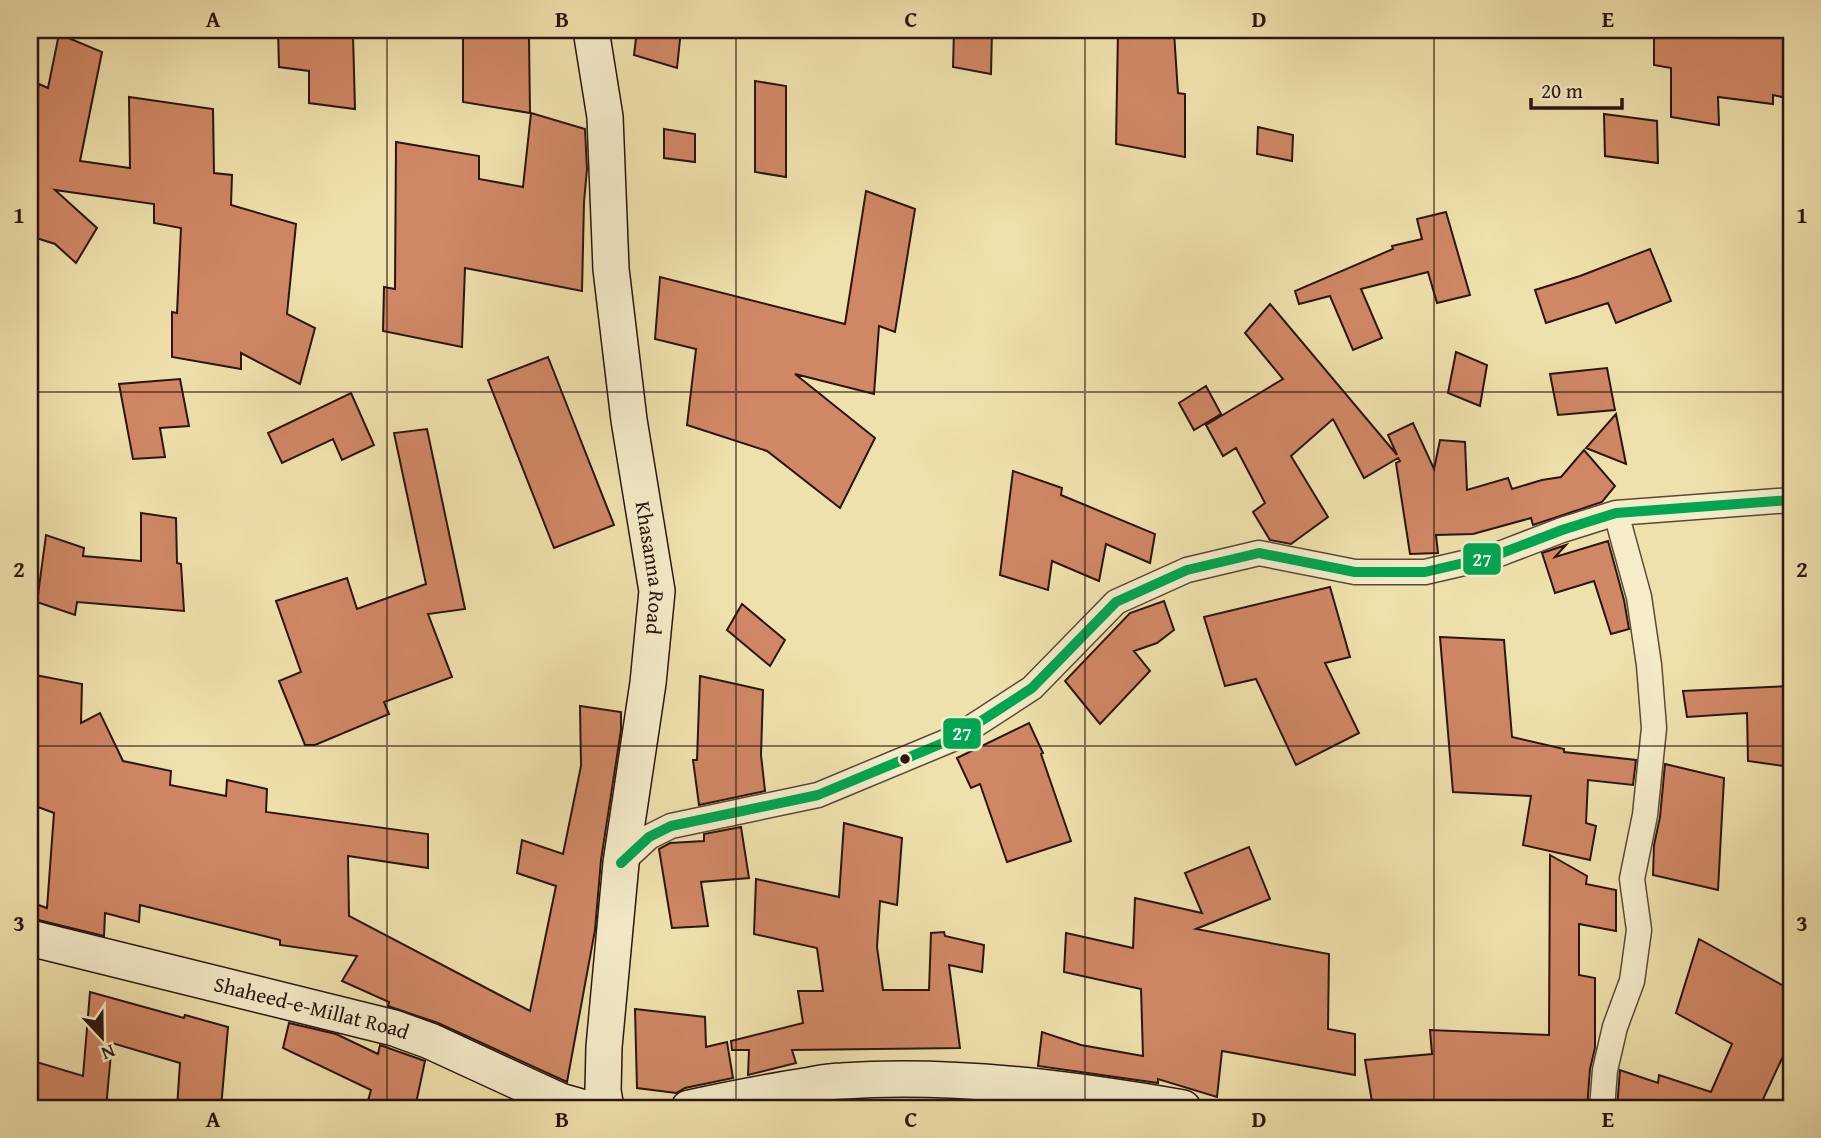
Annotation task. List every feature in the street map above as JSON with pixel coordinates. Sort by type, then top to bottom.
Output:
[{"type":"street","name":"Khasanna Road","points":[[592,30],[606,117],[611,269],[626,393],[657,590],[648,683],[621,863],[604,1047],[603,1091],[606,1108]]},
{"type":"street","points":[[621,863],[649,837],[671,826],[818,795],[955,738],[1032,688],[1116,602],[1187,570],[1259,553],[1355,572],[1425,572],[1494,556],[1616,513],[1791,500]]},
{"type":"street","points":[[1602,1108],[1605,1070],[1615,1027],[1632,981],[1639,930],[1632,879],[1645,815],[1654,728],[1649,665],[1639,597],[1616,513]]},
{"type":"street","name":"Shaheed-e-Millat Road","points":[[30,938],[394,1028],[430,1041],[560,1101],[585,1108]]},
{"type":"street","points":[[689,1108],[764,1092],[841,1081],[936,1079],[1022,1086],[1183,1108]]},
{"type":"building","points":[[278,30],[310,30],[353,35],[355,109],[309,103],[309,71],[279,67]]},
{"type":"building","points":[[463,30],[486,30],[529,37],[530,113],[463,102]]},
{"type":"building","points":[[637,30],[681,30],[677,68],[634,55]]},
{"type":"building","points":[[954,30],[992,30],[991,74],[953,67]]},
{"type":"building","points":[[1118,30],[1174,32],[1178,93],[1185,94],[1185,157],[1116,144]]},
{"type":"building","points":[[1654,30],[1791,30],[1791,99],[1773,95],[1773,104],[1718,97],[1719,125],[1671,117],[1671,68],[1654,65]]},
{"type":"building","points":[[59,34],[102,52],[80,161],[130,168],[129,97],[213,109],[214,173],[232,175],[231,205],[296,224],[287,314],[315,328],[300,384],[241,353],[241,369],[172,357],[172,312],[177,313],[181,228],[154,223],[154,204],[55,190],[97,228],[76,263],[55,244],[30,236],[30,129],[39,84],[48,88]]},
{"type":"building","points":[[755,81],[786,86],[786,177],[755,172]]},
{"type":"building","points":[[531,113],[585,129],[587,169],[582,291],[465,268],[462,347],[383,331],[384,287],[395,289],[396,142],[479,156],[479,179],[523,187]]},
{"type":"building","points":[[1604,114],[1657,121],[1658,163],[1605,156]]},
{"type":"building","points":[[1258,127],[1293,135],[1292,161],[1257,154]]},
{"type":"building","points":[[664,129],[695,134],[695,162],[664,158]]},
{"type":"building","points":[[866,191],[915,209],[895,332],[879,326],[874,394],[795,374],[875,438],[840,508],[767,451],[687,425],[696,349],[655,339],[660,277],[845,324]]},
{"type":"building","points":[[1446,212],[1470,295],[1437,303],[1428,272],[1361,289],[1382,338],[1353,350],[1330,296],[1299,304],[1295,291],[1393,249],[1392,246],[1422,239],[1417,219]]},
{"type":"building","points":[[1650,249],[1671,301],[1616,323],[1608,303],[1546,323],[1535,290]]},
{"type":"building","points":[[1270,304],[1397,455],[1388,435],[1413,423],[1434,469],[1440,440],[1465,442],[1467,490],[1508,478],[1512,489],[1561,477],[1584,450],[1615,486],[1602,502],[1533,525],[1531,518],[1473,534],[1436,535],[1438,553],[1410,554],[1396,463],[1400,461],[1398,458],[1364,478],[1333,419],[1291,456],[1328,517],[1291,544],[1270,540],[1253,512],[1265,503],[1236,448],[1223,456],[1206,425],[1283,379],[1245,333]]},
{"type":"building","points":[[1456,352],[1487,365],[1480,406],[1448,393]]},
{"type":"building","points":[[548,357],[614,525],[554,548],[488,380]]},
{"type":"building","points":[[1607,368],[1615,410],[1558,415],[1550,374]]},
{"type":"building","points":[[180,379],[189,426],[160,428],[165,457],[133,459],[119,384]]},
{"type":"building","points":[[1206,386],[1221,414],[1194,430],[1179,403]]},
{"type":"building","points":[[351,393],[374,445],[342,460],[333,439],[282,463],[268,433]]},
{"type":"building","points":[[1616,414],[1626,464],[1586,448]]},
{"type":"building","points":[[427,429],[465,609],[428,614],[452,677],[384,702],[389,714],[315,745],[305,745],[279,681],[301,672],[276,601],[347,578],[357,609],[426,584],[394,433]]},
{"type":"building","points":[[1013,471],[1062,488],[1061,495],[1155,534],[1150,563],[1106,544],[1099,581],[1052,561],[1048,590],[1000,575]]},
{"type":"building","points":[[141,513],[176,518],[177,563],[181,564],[184,611],[77,602],[75,615],[37,602],[46,535],[84,548],[83,556],[141,561]]},
{"type":"building","points":[[1608,541],[1629,629],[1611,634],[1594,581],[1555,593],[1542,553],[1566,545],[1555,557]]},
{"type":"building","points":[[1330,587],[1350,657],[1325,663],[1359,733],[1296,765],[1256,679],[1225,686],[1204,617]]},
{"type":"building","points":[[1164,601],[1174,630],[1157,643],[1134,651],[1150,671],[1100,724],[1065,681],[1130,613]]},
{"type":"building","points":[[742,604],[785,640],[770,666],[727,630]]},
{"type":"building","points":[[1440,637],[1504,640],[1512,737],[1564,749],[1564,752],[1636,760],[1633,785],[1588,780],[1586,823],[1596,826],[1590,860],[1523,845],[1531,796],[1453,792]]},
{"type":"building","points":[[30,674],[82,684],[81,723],[100,713],[123,761],[171,771],[170,785],[226,796],[227,780],[267,789],[266,812],[428,834],[428,868],[348,856],[349,916],[530,1011],[556,886],[517,873],[522,840],[563,854],[581,766],[580,706],[621,712],[621,730],[601,860],[595,930],[567,1082],[438,1023],[388,1006],[389,1002],[342,981],[357,956],[280,945],[280,940],[140,905],[139,922],[105,913],[104,936],[30,918],[30,902],[47,908],[54,813],[30,804]]},
{"type":"building","points":[[700,676],[763,690],[761,755],[765,791],[699,805],[693,760],[697,760]]},
{"type":"building","points":[[1791,686],[1791,767],[1748,761],[1747,713],[1687,717],[1683,691]]},
{"type":"building","points":[[1029,723],[1043,753],[1041,754],[1071,841],[1007,862],[980,784],[971,788],[957,758]]},
{"type":"building","points":[[1665,764],[1724,778],[1718,890],[1653,875],[1654,845],[1660,817]]},
{"type":"building","points":[[844,823],[902,838],[897,905],[880,901],[877,947],[883,990],[929,990],[931,933],[944,932],[945,936],[984,945],[982,972],[949,965],[960,1048],[792,1050],[796,1063],[748,1075],[749,1050],[732,1050],[731,1041],[803,1023],[798,991],[823,991],[817,948],[754,934],[756,879],[839,897]]},
{"type":"building","points":[[741,827],[749,878],[701,882],[708,926],[672,928],[659,849],[670,843],[704,841],[704,834]]},
{"type":"building","points":[[1249,847],[1270,899],[1196,929],[1329,954],[1328,1029],[1355,1034],[1355,1075],[1222,1051],[1217,1097],[1158,1079],[1158,1083],[1038,1066],[1042,1032],[1081,1045],[1143,1056],[1141,989],[1064,972],[1066,933],[1133,948],[1135,898],[1202,913],[1185,873]]},
{"type":"building","points":[[1550,855],[1587,876],[1586,884],[1616,890],[1616,931],[1579,924],[1579,975],[1595,978],[1595,1048],[1590,1069],[1587,1108],[1373,1108],[1365,1060],[1432,1054],[1430,1030],[1549,1035]]},
{"type":"building","points":[[1699,939],[1791,990],[1791,1039],[1759,1108],[1617,1108],[1620,1070],[1658,1083],[1659,1075],[1711,1092],[1732,1044],[1676,1013]]},
{"type":"building","points":[[90,992],[228,1027],[221,1108],[177,1108],[180,1063],[112,1043],[106,1108],[30,1108],[30,1060],[83,1076]]},
{"type":"building","points":[[635,1009],[705,1017],[706,1047],[727,1042],[733,1078],[685,1088],[676,1093],[637,1088]]},
{"type":"building","points":[[289,1023],[336,1034],[378,1054],[380,1045],[425,1061],[415,1108],[366,1108],[371,1090],[283,1048]]},
{"type":"transit line","name":"27","points":[[621,863],[649,837],[671,826],[818,795],[955,738],[1032,688],[1116,602],[1187,570],[1259,553],[1355,572],[1425,572],[1494,556],[1616,513],[1791,500]]}]
